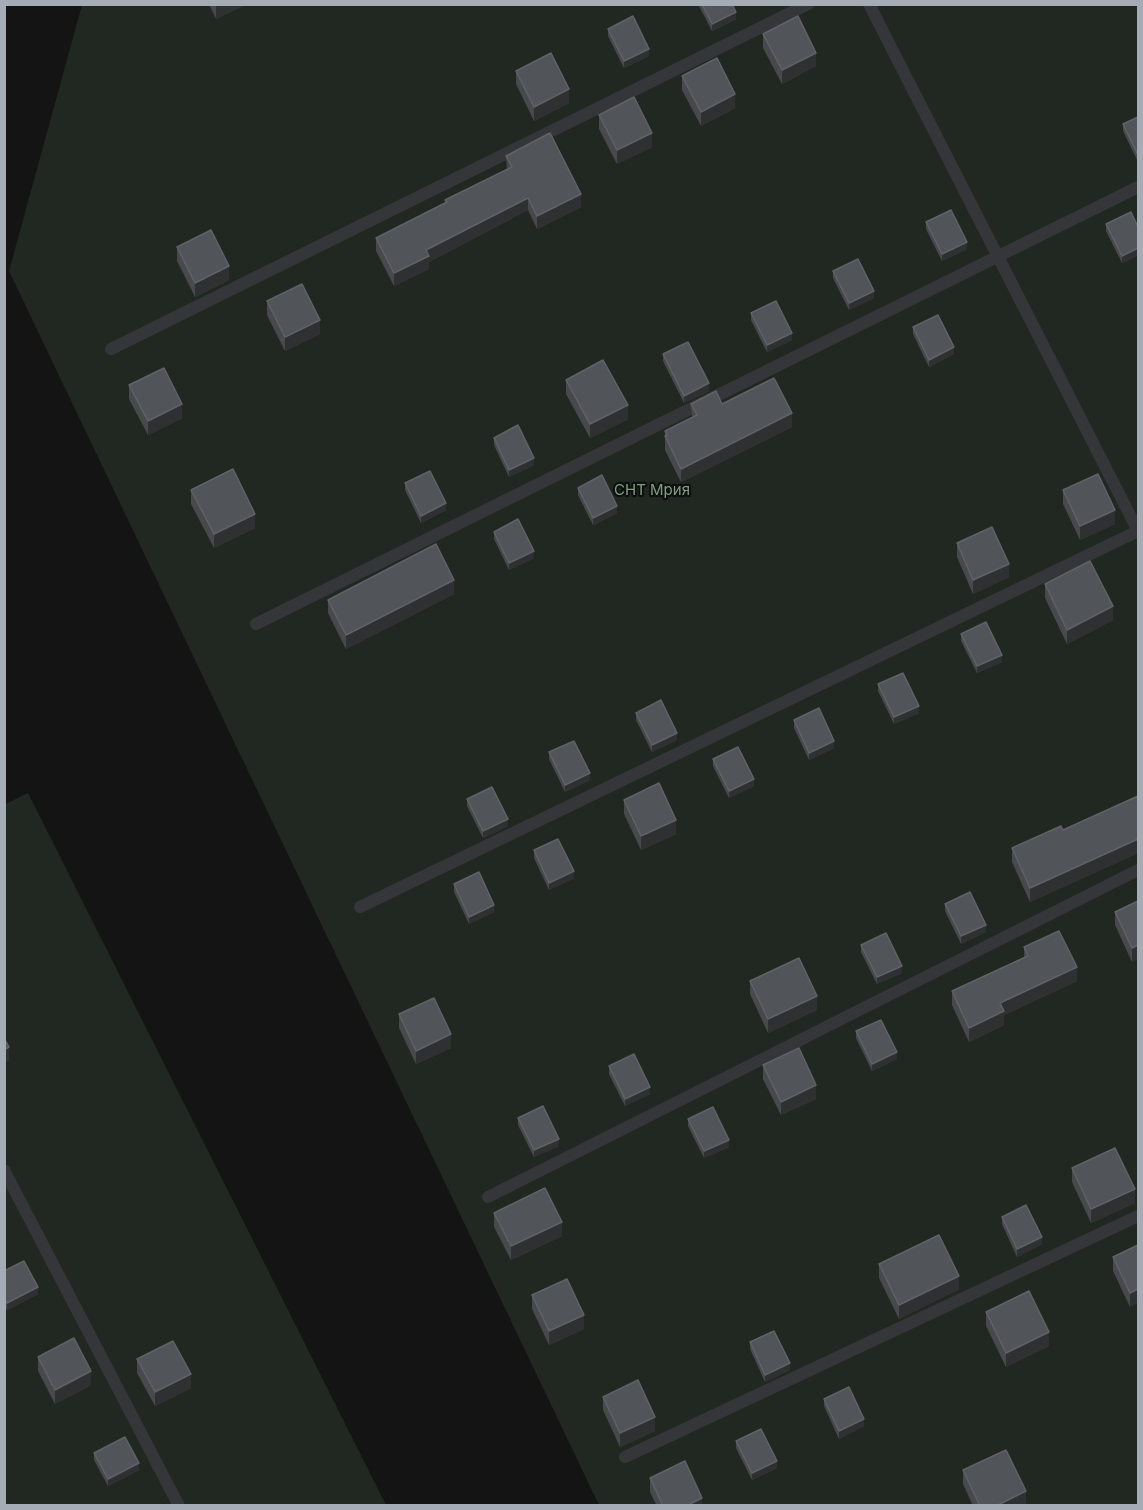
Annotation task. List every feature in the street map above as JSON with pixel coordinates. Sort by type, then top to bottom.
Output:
[{"type":"lane","points":[[111,349],[808,4]]},
{"type":"lane","points":[[360,907],[1138,531],[869,4]]},
{"type":"lane","points":[[256,624],[1138,188]]},
{"type":"lane","points":[[488,1197],[1138,870]]},
{"type":"lane","points":[[4,1170],[179,1506]]},
{"type":"lane","points":[[625,1457],[1138,1216]]},
{"type":"green space","name":"СНТ Мрия","points":[[82,5],[1138,5],[1138,1505],[599,1505],[9,271]]},
{"type":"green space","points":[[28,793],[386,1505],[5,1506],[4,805]]},
{"type":"building","points":[[702,4],[732,4],[736,12],[712,24]]},
{"type":"building","points":[[633,16],[649,49],[624,61],[608,29]]},
{"type":"building","points":[[798,16],[816,53],[782,70],[763,34]]},
{"type":"building","points":[[551,53],[569,89],[534,107],[516,71]]},
{"type":"building","points":[[717,58],[735,94],[701,112],[682,76]]},
{"type":"building","points":[[634,97],[652,133],[617,150],[599,115]]},
{"type":"building","points":[[1138,117],[1138,155],[1123,124]]},
{"type":"building","points":[[550,133],[581,194],[537,216],[528,198],[426,250],[429,256],[394,273],[376,238],[512,167],[506,156]]},
{"type":"building","points":[[951,210],[967,242],[942,254],[926,222]]},
{"type":"building","points":[[1131,212],[1138,227],[1138,248],[1122,256],[1106,224]]},
{"type":"building","points":[[211,230],[229,266],[195,283],[177,247]]},
{"type":"building","points":[[858,259],[874,291],[849,303],[833,271]]},
{"type":"building","points":[[302,284],[320,320],[285,337],[267,301]]},
{"type":"building","points":[[776,301],[792,333],[767,345],[751,313]]},
{"type":"building","points":[[938,315],[954,347],[929,360],[913,327]]},
{"type":"building","points":[[688,342],[709,383],[684,396],[663,354]]},
{"type":"building","points":[[603,360],[628,405],[590,424],[566,380]]},
{"type":"building","points":[[164,368],[182,404],[148,421],[129,385]]},
{"type":"building","points":[[774,378],[792,413],[681,469],[665,436],[667,435],[665,431],[697,415],[691,404],[716,391],[722,404]]},
{"type":"building","points":[[518,425],[534,458],[509,470],[494,438]]},
{"type":"building","points":[[233,469],[255,514],[214,534],[191,490]]},
{"type":"building","points":[[430,471],[446,503],[421,516],[405,483]]},
{"type":"building","points":[[1098,474],[1115,510],[1080,526],[1063,490]]},
{"type":"building","points":[[602,475],[617,506],[593,518],[578,488]]},
{"type":"building","points":[[518,519],[534,551],[509,563],[494,532]]},
{"type":"building","points":[[992,527],[1009,564],[973,580],[957,543]]},
{"type":"building","points":[[436,544],[454,580],[346,635],[328,600]]},
{"type":"building","points":[[1090,561],[1113,606],[1067,630],[1045,584]]},
{"type":"building","points":[[986,622],[1002,655],[977,666],[961,634]]},
{"type":"building","points":[[903,673],[919,706],[894,717],[878,684]]},
{"type":"building","points":[[661,700],[677,733],[652,745],[636,713]]},
{"type":"building","points":[[819,708],[834,741],[809,753],[794,720]]},
{"type":"building","points":[[574,741],[590,773],[565,785],[549,752]]},
{"type":"building","points":[[738,747],[754,779],[729,791],[713,759]]},
{"type":"building","points":[[659,783],[676,820],[641,836],[624,800]]},
{"type":"building","points":[[492,787],[508,819],[483,831],[467,799]]},
{"type":"building","points":[[1138,796],[1138,839],[1030,888],[1012,848],[1061,826],[1063,830]]},
{"type":"building","points":[[558,839],[574,871],[549,883],[534,850]]},
{"type":"building","points":[[479,872],[494,905],[469,917],[454,884]]},
{"type":"building","points":[[970,892],[986,925],[961,936],[945,904]]},
{"type":"building","points":[[1138,901],[1138,945],[1132,948],[1115,912]]},
{"type":"building","points":[[1059,931],[1077,967],[1000,1003],[1004,1011],[969,1028],[952,991],[1028,956],[1024,947]]},
{"type":"building","points":[[886,933],[902,966],[877,977],[861,945]]},
{"type":"building","points":[[799,958],[817,996],[768,1019],[750,981]]},
{"type":"building","points":[[434,998],[451,1034],[416,1051],[399,1014]]},
{"type":"building","points":[[881,1020],[897,1052],[872,1064],[856,1031]]},
{"type":"building","points":[[4,1038],[9,1047],[4,1050]]},
{"type":"building","points":[[799,1048],[816,1085],[781,1102],[763,1065]]},
{"type":"building","points":[[634,1054],[650,1087],[625,1099],[609,1066]]},
{"type":"building","points":[[543,1106],[559,1139],[534,1150],[518,1118]]},
{"type":"building","points":[[713,1107],[729,1140],[704,1151],[688,1119]]},
{"type":"building","points":[[1115,1148],[1135,1189],[1091,1209],[1072,1168]]},
{"type":"building","points":[[545,1188],[562,1222],[511,1246],[494,1213]]},
{"type":"building","points":[[1026,1205],[1042,1237],[1017,1249],[1002,1217]]},
{"type":"building","points":[[939,1235],[959,1276],[899,1305],[879,1264]]},
{"type":"building","points":[[1138,1245],[1138,1289],[1130,1293],[1113,1257]]},
{"type":"building","points":[[24,1261],[38,1287],[7,1303],[4,1298],[4,1271]]},
{"type":"building","points":[[567,1279],[584,1315],[549,1331],[532,1295]]},
{"type":"building","points":[[1029,1291],[1049,1332],[1006,1353],[986,1312]]},
{"type":"building","points":[[774,1331],[790,1363],[765,1375],[750,1342]]},
{"type":"building","points":[[74,1338],[91,1371],[55,1390],[38,1357]]},
{"type":"building","points":[[173,1341],[191,1374],[155,1392],[137,1359]]},
{"type":"building","points":[[638,1380],[655,1417],[620,1433],[603,1397]]},
{"type":"building","points":[[849,1387],[864,1419],[839,1431],[824,1399]]},
{"type":"building","points":[[761,1429],[777,1461],[752,1473],[736,1441]]},
{"type":"building","points":[[125,1437],[139,1463],[108,1479],[94,1453]]},
{"type":"building","points":[[1006,1450],[1026,1491],[996,1506],[980,1506],[963,1470]]},
{"type":"building","points":[[685,1461],[702,1498],[686,1506],[663,1506],[650,1478]]}]
